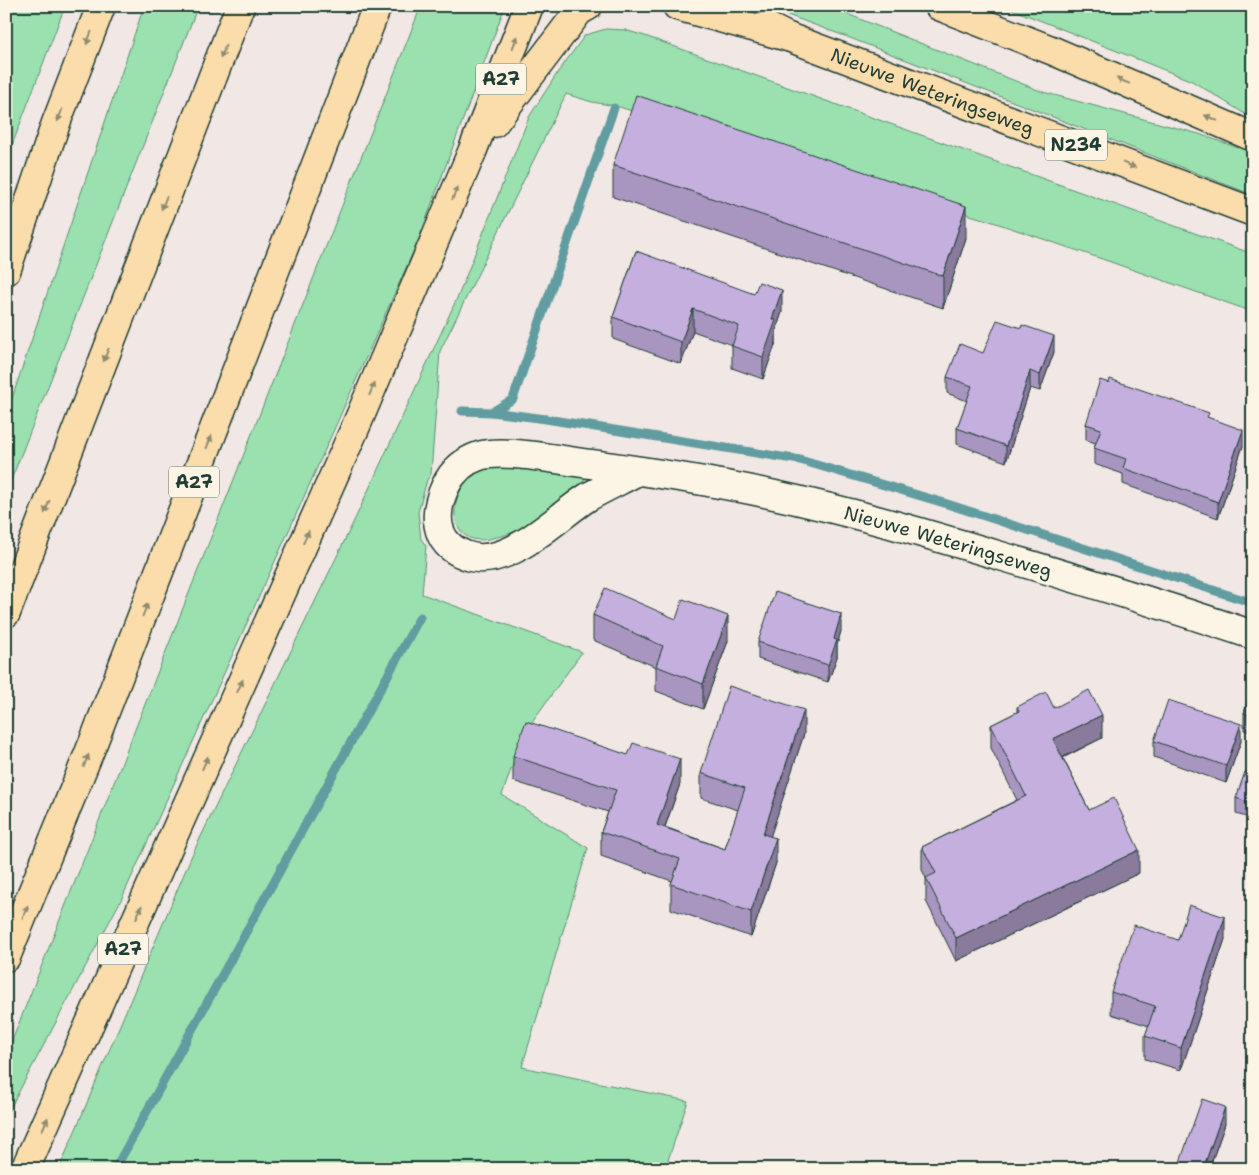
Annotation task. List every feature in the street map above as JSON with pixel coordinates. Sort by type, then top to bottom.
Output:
[{"type":"main road","points":[[6,271],[56,123],[101,6]]},
{"type":"main road","points":[[6,613],[240,6]]},
{"type":"main road","name":"A27","points":[[6,957],[93,743],[377,6]]},
{"type":"main road","name":"A27","points":[[25,1169],[356,426],[472,152],[529,6]]},
{"type":"main road","name":"A27","points":[[472,152],[579,11],[588,6]]},
{"type":"main road","points":[[677,6],[788,37]]},
{"type":"main road","name":"Nieuwe Weteringseweg","points":[[726,6],[788,37],[1253,212]]},
{"type":"main road","points":[[939,6],[1051,50],[1253,136]]},
{"type":"street","name":"Nieuwe Weteringseweg","points":[[638,471],[588,497],[533,538],[512,550],[489,558],[469,557],[455,551],[446,543],[439,529],[436,514],[441,495],[450,477],[463,463],[481,455],[502,453],[529,456],[638,471],[768,494],[883,521],[1158,603],[1253,635]]},
{"type":"green space","points":[[6,6],[65,6],[6,161]]},
{"type":"green space","points":[[144,6],[198,6],[6,493],[6,416]]},
{"type":"green space","points":[[421,6],[505,6],[418,241],[291,526],[122,898],[6,1116],[6,1056]]},
{"type":"green space","points":[[763,6],[827,6],[1043,92],[1199,134],[1253,153],[1253,195],[850,38]]},
{"type":"green space","points":[[1004,6],[1253,6],[1253,119],[1192,81]]},
{"type":"green space","points":[[606,29],[625,30],[645,36],[1253,254],[1253,312],[993,222],[616,106],[592,102],[566,94],[440,351],[431,474],[427,480],[418,512],[421,539],[426,546],[422,594],[582,652],[524,733],[502,795],[588,848],[522,1067],[688,1101],[665,1169],[59,1169],[192,855],[355,519],[459,294],[529,117],[585,35]]},
{"type":"green space","points":[[493,462],[587,477],[556,507],[532,523],[506,535],[484,540],[473,539],[463,533],[458,527],[455,512],[458,496],[469,479]]},
{"type":"building","points":[[636,95],[966,206],[943,276],[613,165]]},
{"type":"building","points":[[636,251],[754,294],[759,282],[782,290],[772,319],[776,320],[763,357],[732,346],[739,326],[693,309],[681,342],[613,317]]},
{"type":"building","points":[[997,320],[1021,328],[1022,325],[1054,336],[1040,375],[1030,371],[1006,446],[957,428],[972,386],[947,377],[960,344],[983,353]]},
{"type":"building","points":[[1110,379],[1209,413],[1207,417],[1243,430],[1218,502],[1123,468],[1126,459],[1094,448],[1101,429],[1086,424],[1100,380],[1109,383]]},
{"type":"building","points":[[605,588],[676,619],[683,599],[728,616],[703,684],[656,666],[663,646],[593,615]]},
{"type":"building","points":[[775,592],[841,614],[834,639],[837,640],[828,665],[758,642]]},
{"type":"building","points":[[729,686],[804,710],[763,834],[776,838],[751,912],[671,884],[680,859],[601,832],[616,790],[513,756],[526,721],[628,755],[633,743],[680,759],[657,825],[725,849],[745,788],[701,773]]},
{"type":"building","points":[[1253,687],[1253,717],[1244,713]]},
{"type":"building","points":[[1089,690],[1102,715],[1053,739],[1089,810],[1114,798],[1139,850],[956,938],[926,878],[936,873],[922,847],[1026,796],[991,725],[1019,711],[1017,707],[1046,692],[1054,708]]},
{"type":"building","points":[[1168,700],[1241,724],[1226,766],[1154,741]]},
{"type":"building","points":[[1245,772],[1253,774],[1253,804],[1236,798]]},
{"type":"building","points":[[1189,905],[1225,917],[1181,1048],[1145,1036],[1155,1006],[1111,992],[1134,925],[1178,940]]},
{"type":"building","points":[[1202,1099],[1225,1107],[1203,1169],[1189,1169],[1179,1165]]},
{"type":"waterway","points":[[492,412],[513,399],[614,108]]},
{"type":"waterway","points":[[462,411],[492,412],[546,419],[800,460],[941,502],[1253,603]]},
{"type":"waterway","points":[[115,1169],[420,617]]}]
